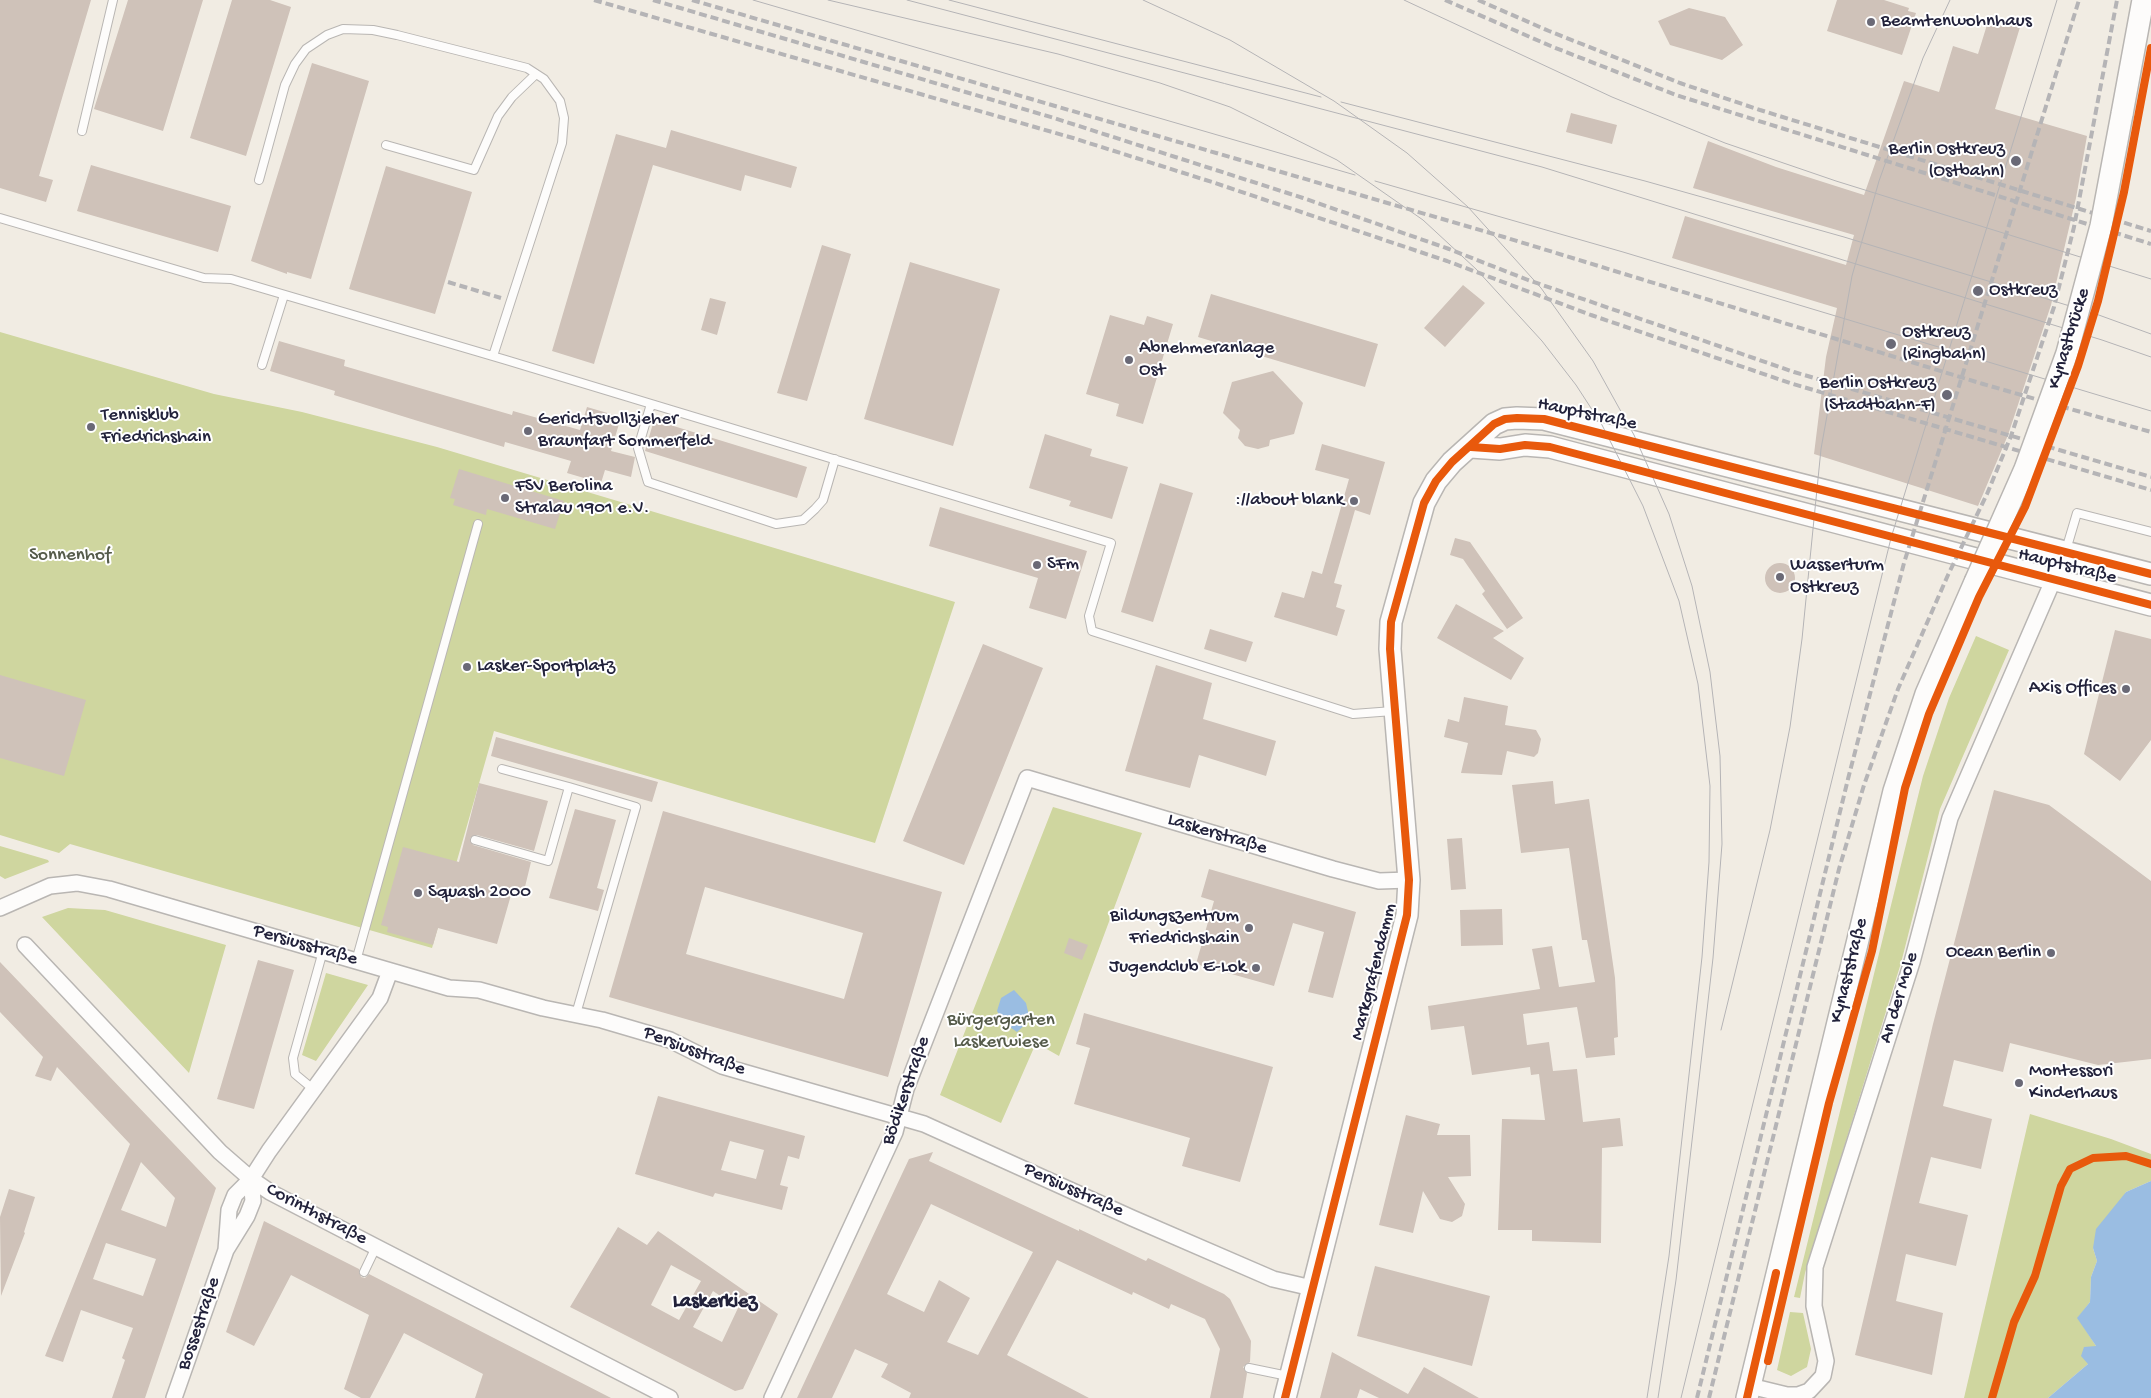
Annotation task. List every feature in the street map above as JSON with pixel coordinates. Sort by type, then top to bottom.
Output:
[{"type":"main road","name":"Kynastbrücke","points":[[1975,582],[2025,469],[2067,353],[2101,226],[2143,0]]},
{"type":"main road","name":"Hauptstraße","points":[[1471,447],[1494,424],[1505,420],[1544,419],[2151,574]]},
{"type":"main road","name":"Hauptstraße","points":[[1471,447],[1500,449],[1525,445],[1550,447],[2151,605]]},
{"type":"main road","name":"Markgrafendamm","points":[[1285,1398],[1407,915],[1409,880],[1390,649],[1390,622],[1417,522],[1424,503],[1436,481],[1452,462],[1471,447]]},
{"type":"main road","name":"Kynaststraße","points":[[1748,1392],[1894,791],[1926,694],[1975,582]]},
{"type":"street","name":"An der Mole","points":[[1748,1392],[1798,1395],[1809,1391],[1823,1376],[1825,1349],[1817,1320],[1813,1295],[1816,1267],[1912,962],[1950,818],[2065,553]]},
{"type":"street","name":"Laskerstraße","points":[[1027,778],[1333,869],[1379,881],[1409,880]]},
{"type":"street","name":"Bödikerstraße","points":[[772,1398],[895,1132],[906,1089],[1027,778]]},
{"type":"street","name":"Persiusstraße","points":[[0,908],[50,886],[77,883],[109,889],[449,988],[479,990],[670,1040],[722,1066],[924,1124],[1265,1275],[1312,1288]]},
{"type":"street","name":"Corinthstraße","points":[[25,946],[220,1152],[251,1179],[270,1192],[670,1398]]},
{"type":"street","name":"Bossestraße","points":[[174,1398],[226,1250],[229,1210],[234,1195],[251,1179],[382,994],[390,971]]},
{"type":"lane","points":[[82,131],[113,0]]},
{"type":"lane","points":[[258,180],[285,84],[295,64],[306,49],[327,35],[343,29],[373,30],[527,68],[544,79],[560,101],[564,118],[562,144],[492,356]]},
{"type":"lane","points":[[386,145],[474,170],[498,116],[512,97],[536,74]]},
{"type":"lane","points":[[0,218],[204,278],[231,279],[1111,543],[1090,616],[1092,631],[1353,714],[1395,711]]},
{"type":"lane","points":[[262,365],[284,295]]},
{"type":"lane","points":[[651,404],[638,448],[648,482],[776,524],[803,520],[823,500],[836,459]]},
{"type":"lane","points":[[2065,553],[2077,513],[2151,532]]},
{"type":"lane","points":[[356,961],[478,524]]},
{"type":"lane","points":[[502,769],[636,807],[576,1014]]},
{"type":"lane","points":[[475,840],[548,861],[569,787]]},
{"type":"lane","points":[[313,1089],[295,1074],[293,1058],[323,951]]},
{"type":"lane","points":[[364,1272],[376,1247]]},
{"type":"lane","points":[[1249,1368],[1290,1376]]},
{"type":"green space","name":"Lasker-Sportplatz","points":[[0,332],[214,394],[302,412],[437,447],[955,602],[875,843],[494,731],[432,948],[70,844],[59,853],[0,835]]},
{"type":"green space","points":[[1976,636],[2009,650],[1940,809],[1901,963],[1805,1273],[1800,1298],[1794,1297],[1923,776],[1949,698]]},
{"type":"green space","name":"Bürgergarten Laskerwiese","points":[[1053,807],[1142,833],[1059,1056],[1036,1043],[1001,1123],[940,1095]]},
{"type":"green space","points":[[0,846],[48,860],[49,862],[5,879],[0,876]]},
{"type":"green space","points":[[68,908],[105,910],[226,945],[189,1073],[42,917]]},
{"type":"green space","points":[[326,973],[368,985],[316,1061],[302,1055]]},
{"type":"green space","points":[[2030,1114],[2111,1139],[2151,1154],[2151,1181],[2126,1192],[2093,1248],[2097,1261],[2091,1277],[2090,1302],[2078,1318],[2096,1346],[2088,1364],[2048,1398],[1964,1398]]},
{"type":"green space","points":[[1790,1312],[1803,1313],[1811,1349],[1807,1367],[1791,1376],[1777,1370]]},
{"type":"water","points":[[1014,990],[1026,1003],[1029,1016],[1029,1021],[1017,1032],[1004,1023],[997,1011],[1001,998]]},
{"type":"water","points":[[2151,1181],[2151,1398],[2048,1398],[2088,1364],[2081,1356],[2084,1347],[2096,1346],[2077,1318],[2090,1302],[2091,1277],[2097,1261],[2093,1248],[2096,1229],[2126,1192]]},
{"type":"building","points":[[0,0],[91,0],[39,176],[53,180],[46,202],[0,188]]},
{"type":"building","points":[[128,0],[203,0],[163,131],[94,109]]},
{"type":"building","points":[[232,0],[270,0],[291,7],[246,156],[190,138]]},
{"type":"building","name":"Beamtenwohnhaus","points":[[1837,0],[1884,0],[1909,8],[1908,11],[1916,13],[1902,55],[1827,31]]},
{"type":"building","points":[[1689,8],[1725,17],[1743,45],[1722,60],[1670,45],[1658,21]]},
{"type":"building","points":[[1990,15],[2021,24],[1995,109],[2087,136],[2076,198],[2051,305],[2008,435],[1978,506],[1814,454],[1826,357],[1837,308],[1672,258],[1685,216],[1846,265],[1854,235],[1693,188],[1708,141],[1776,167],[1864,195],[1904,81],[1939,92],[1953,46],[1978,54]]},
{"type":"building","points":[[312,63],[369,81],[311,279],[287,272],[287,274],[251,261]]},
{"type":"building","points":[[1571,113],[1617,125],[1612,144],[1566,132]]},
{"type":"building","points":[[671,130],[797,167],[791,188],[745,175],[741,191],[653,165],[594,364],[552,351],[616,134],[666,148]]},
{"type":"building","points":[[91,165],[231,206],[218,252],[77,211]]},
{"type":"building","points":[[386,166],[472,192],[435,314],[349,289]]},
{"type":"building","points":[[822,245],[851,254],[807,401],[777,393]]},
{"type":"building","points":[[910,262],[1000,289],[953,446],[864,419]]},
{"type":"building","points":[[1463,285],[1485,303],[1445,347],[1424,328]]},
{"type":"building","points":[[1211,294],[1378,344],[1365,387],[1198,337]]},
{"type":"building","points":[[710,298],[726,302],[717,335],[701,330]]},
{"type":"building","name":"Abnehmeranlage Ost","points":[[1110,315],[1144,325],[1147,316],[1173,324],[1143,424],[1116,416],[1119,404],[1086,394]]},
{"type":"building","points":[[279,341],[345,360],[344,366],[512,415],[513,411],[580,430],[587,407],[621,417],[611,451],[635,457],[631,477],[605,470],[601,483],[567,473],[571,461],[505,442],[504,447],[334,395],[335,391],[270,371]]},
{"type":"building","points":[[1273,371],[1303,403],[1294,434],[1270,440],[1269,446],[1258,449],[1245,446],[1238,438],[1240,430],[1223,413],[1232,382]]},
{"type":"building","points":[[654,420],[807,467],[797,498],[645,451]]},
{"type":"building","points":[[1045,434],[1092,449],[1090,456],[1128,467],[1112,519],[1069,506],[1071,501],[1029,488]]},
{"type":"building","points":[[1322,444],[1385,462],[1370,515],[1355,510],[1334,583],[1342,585],[1336,607],[1345,610],[1337,636],[1274,617],[1282,592],[1304,598],[1312,571],[1322,574],[1349,479],[1315,470]]},
{"type":"building","name":"FSV Berolina Stralau 1901 e.V.","points":[[459,469],[564,501],[555,529],[487,509],[486,515],[453,505],[455,499],[450,498]]},
{"type":"building","points":[[1160,483],[1193,493],[1153,622],[1121,612]]},
{"type":"building","name":"SFm","points":[[940,507],[1087,551],[1066,619],[1029,608],[1038,578],[929,546]]},
{"type":"building","points":[[1455,538],[1470,542],[1523,618],[1507,629],[1482,594],[1485,591],[1463,559],[1450,555]]},
{"type":"building","name":"Wasserturm Ostkreuz","points":[[1780,563],[1791,567],[1795,578],[1791,589],[1780,593],[1769,589],[1765,578],[1769,567]]},
{"type":"building","points":[[1456,604],[1504,631],[1493,638],[1524,658],[1511,680],[1437,638]]},
{"type":"building","points":[[1210,629],[1253,642],[1246,662],[1204,649]]},
{"type":"building","name":"Axis Offices","points":[[2115,630],[2151,639],[2151,740],[2120,781],[2084,754]]},
{"type":"building","points":[[983,644],[1043,668],[964,865],[903,841]]},
{"type":"building","points":[[1156,665],[1212,683],[1203,719],[1276,741],[1266,776],[1199,755],[1190,788],[1125,771]]},
{"type":"building","points":[[0,675],[86,700],[64,776],[0,758]]},
{"type":"building","points":[[1464,697],[1508,706],[1505,725],[1536,730],[1541,739],[1538,753],[1534,757],[1507,751],[1502,775],[1461,773],[1468,743],[1444,737],[1448,719],[1459,722]]},
{"type":"building","points":[[496,737],[658,782],[652,802],[491,756]]},
{"type":"building","points":[[1553,781],[1555,804],[1589,799],[1615,978],[1618,1037],[1614,1038],[1615,1055],[1586,1058],[1577,1007],[1523,1014],[1527,1045],[1549,1042],[1553,1071],[1577,1069],[1583,1122],[1620,1118],[1623,1146],[1602,1148],[1601,1243],[1532,1241],[1532,1230],[1498,1230],[1502,1119],[1545,1120],[1539,1074],[1531,1075],[1530,1067],[1472,1075],[1464,1026],[1431,1030],[1428,1006],[1540,989],[1532,949],[1552,946],[1559,987],[1595,982],[1587,940],[1582,940],[1569,848],[1521,853],[1512,785]]},
{"type":"building","points":[[479,783],[548,801],[534,851],[477,835],[470,838],[473,845],[531,862],[524,891],[513,888],[497,944],[438,928],[433,945],[387,932],[388,927],[381,925],[403,847],[459,862]]},
{"type":"building","name":"Ocean Berlin","points":[[1994,790],[2049,805],[2151,881],[2151,1059],[2098,1065],[2010,1043],[2003,1072],[1954,1060],[1943,1106],[1992,1119],[1981,1169],[1931,1157],[1919,1203],[1968,1215],[1956,1266],[1906,1254],[1896,1301],[1943,1313],[1932,1375],[1855,1355],[1933,1024]]},
{"type":"building","points":[[575,809],[616,820],[597,888],[604,890],[598,911],[549,898]]},
{"type":"building","points":[[663,811],[942,892],[888,1077],[609,997]],"holes":[[[705,887],[863,933],[844,999],[686,954]]]},
{"type":"building","points":[[1462,838],[1466,889],[1451,890],[1447,839]]},
{"type":"building","points":[[1209,869],[1356,912],[1333,998],[1308,992],[1324,932],[1293,923],[1274,986],[1196,964],[1214,901],[1201,897]]},
{"type":"building","points":[[1502,909],[1503,945],[1461,946],[1460,910]]},
{"type":"building","points":[[1069,938],[1088,945],[1082,960],[1064,953]]},
{"type":"building","points":[[258,960],[294,970],[254,1109],[217,1099]]},
{"type":"building","points":[[0,962],[216,1188],[145,1398],[112,1398],[125,1360],[122,1358],[133,1328],[81,1310],[63,1362],[45,1356],[130,1144],[57,1067],[51,1081],[35,1076],[43,1057],[0,1012]],"holes":[[[141,1162],[175,1198],[166,1227],[121,1210]],[[106,1243],[156,1259],[143,1296],[93,1279]]]},
{"type":"building","points":[[1084,1013],[1273,1067],[1240,1182],[1182,1166],[1190,1138],[1074,1104],[1090,1048],[1076,1044]]},
{"type":"building","points":[[658,1096],[805,1136],[799,1159],[788,1156],[780,1185],[788,1187],[782,1210],[715,1193],[713,1197],[635,1174]],"holes":[[[730,1141],[764,1150],[756,1179],[721,1170]]]},
{"type":"building","points":[[1406,1115],[1440,1124],[1437,1135],[1470,1135],[1471,1176],[1448,1177],[1465,1204],[1462,1216],[1452,1222],[1440,1219],[1423,1191],[1413,1233],[1379,1225]]},
{"type":"building","points":[[933,1152],[929,1161],[1079,1231],[1079,1229],[1146,1261],[1148,1258],[1224,1294],[1230,1299],[1251,1341],[1250,1362],[1243,1367],[1247,1373],[1243,1398],[1210,1398],[1220,1349],[1205,1319],[1171,1304],[1169,1309],[1133,1292],[1132,1295],[1057,1260],[1007,1355],[1089,1398],[909,1398],[911,1393],[881,1377],[888,1364],[855,1349],[832,1398],[797,1398],[909,1159]],"holes":[[[931,1204],[1033,1252],[978,1355],[947,1342],[970,1298],[939,1280],[924,1312],[887,1294]]]},
{"type":"building","points":[[9,1189],[35,1197],[25,1233],[1,1296],[0,1217]]},
{"type":"building","points":[[264,1221],[359,1269],[361,1277],[365,1278],[369,1274],[611,1398],[475,1398],[483,1374],[404,1333],[370,1398],[361,1398],[344,1389],[369,1315],[291,1275],[254,1346],[226,1332]]},
{"type":"building","points":[[618,1227],[647,1245],[658,1231],[778,1314],[743,1389],[735,1391],[570,1307]],"holes":[[[671,1265],[701,1281],[679,1320],[651,1305]],[[713,1291],[738,1308],[722,1342],[693,1327]]]},
{"type":"building","points":[[1375,1266],[1490,1296],[1472,1366],[1357,1336]]},
{"type":"building","points":[[1332,1352],[1408,1394],[1424,1367],[1479,1398],[1379,1398],[1360,1389],[1357,1398],[1320,1398]]},
{"type":"tram line","points":[[753,0],[1355,175]]},
{"type":"tram line","points":[[828,0],[1058,54],[1160,83],[1230,107],[1337,160],[1423,220],[1476,269],[1542,341],[1576,385],[1602,425],[1643,506],[1679,601],[1698,684],[1710,786],[1709,862],[1702,957],[1669,1256],[1647,1398]]},
{"type":"tram line","points":[[907,0],[1542,167],[2102,340],[2151,357]]},
{"type":"tram line","points":[[949,0],[1321,97]]},
{"type":"tram line","points":[[1143,0],[1230,40],[1334,101],[1407,153],[1468,207],[1541,288],[1593,361],[1634,435],[1669,514],[1692,586],[1710,672],[1720,756],[1722,844],[1713,958],[1676,1280],[1658,1398]]},
{"type":"tram line","points":[[1404,0],[1612,97],[1725,143],[1836,181],[2151,279]]},
{"type":"tram line","points":[[1721,1030],[1770,830],[1790,727],[1802,639],[1821,449],[1852,276],[1879,181],[1923,58],[1950,0]]},
{"type":"tram line","points":[[1681,1398],[1891,538],[2057,0]]},
{"type":"tram line","points":[[1341,102],[1645,181],[1844,237],[2096,314],[2151,334]]},
{"type":"tram line","points":[[1375,181],[1623,252],[2151,411]]},
{"type":"railway","points":[[594,0],[1073,138],[1212,182],[1447,261],[1591,315],[1790,383],[2151,490]]},
{"type":"railway","points":[[653,0],[1054,118],[1303,198],[1449,249],[1528,280],[1794,372],[2151,477]]},
{"type":"railway","points":[[692,0],[1504,237],[1983,384],[2151,432]]},
{"type":"railway","points":[[1445,0],[1553,47],[1676,95],[2151,244]]},
{"type":"railway","points":[[1478,0],[1549,31],[1680,83],[1760,110],[2151,231]]},
{"type":"railway","points":[[1697,1398],[1848,779],[1904,563],[2079,0]]},
{"type":"railway","points":[[1709,1398],[1839,869],[1864,785],[1898,689],[1948,575],[1987,494],[2011,436],[2054,307],[2074,227],[2117,0]]},
{"type":"railway","points":[[448,282],[501,298]]},
{"type":"cycle path","points":[[1768,1361],[1829,1103],[1872,951],[1905,788],[1929,714],[1979,597],[2025,507],[2078,366],[2098,301],[2124,192],[2151,48]]},
{"type":"cycle path","points":[[1285,1398],[1407,915],[1409,880],[1390,649],[1391,622],[1424,503],[1436,481],[1452,462],[1494,424],[1505,419],[1544,419],[2151,574]]},
{"type":"cycle path","points":[[1471,447],[1500,449],[1525,445],[1550,447],[2151,605]]},
{"type":"cycle path","points":[[1992,1398],[2014,1322],[2035,1276],[2061,1186],[2070,1169],[2093,1158],[2126,1156],[2151,1164]]},
{"type":"cycle path","points":[[1747,1398],[1776,1273]]},
{"type":"place","name":"Beamtenwohnhaus","points":[[1871,22]]},
{"type":"place","name":"Berlin Ostkreuz (Ostbahn)","points":[[2016,161]]},
{"type":"place","name":"Ostkreuz","points":[[1978,291]]},
{"type":"place","name":"Ostkreuz (Ringbahn)","points":[[1891,344]]},
{"type":"place","name":"Abnehmeranlage Ost","points":[[1129,360]]},
{"type":"place","name":"Berlin Ostkreuz (Stadtbahn-F)","points":[[1947,395]]},
{"type":"place","name":"Tennisklub Friedrichshain","points":[[91,427]]},
{"type":"place","name":"Gerichtsvollzieher Braunfart Sommerfeld","points":[[528,431]]},
{"type":"place","name":"FSV Berolina Stralau 1901 e.V.","points":[[505,498]]},
{"type":"place","name":"://about blank","points":[[1354,501]]},
{"type":"place","name":"SFm","points":[[1037,565]]},
{"type":"place","name":"Wasserturm Ostkreuz","points":[[1780,577]]},
{"type":"place","name":"Lasker-Sportplatz","points":[[467,667]]},
{"type":"place","name":"Axis Offices","points":[[2126,689]]},
{"type":"place","name":"Squash 2000","points":[[418,893]]},
{"type":"place","name":"Bildungszentrum Friedrichshain","points":[[1249,928]]},
{"type":"place","name":"Ocean Berlin","points":[[2051,953]]},
{"type":"place","name":"Jugendclub E-Lok","points":[[1256,968]]},
{"type":"place","name":"Montessori Kinderhaus","points":[[2019,1083]]},
{"type":"district","name":"Laskerkiez","points":[[715,1303]]},
{"type":"park label","name":"Sonnenhof","points":[[70,556]]}]
